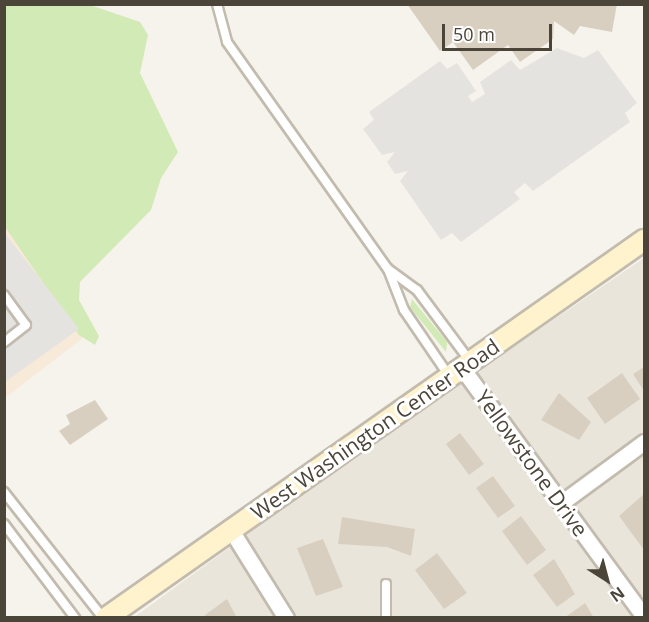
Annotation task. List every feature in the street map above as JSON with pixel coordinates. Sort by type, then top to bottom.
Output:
[{"type":"main road","name":"West Washington Center Road","points":[[104,618],[645,240]]},
{"type":"street","name":"Yellowstone Drive","points":[[461,369],[645,617]]},
{"type":"street","points":[[561,503],[645,442]]},
{"type":"street","points":[[231,530],[286,618]]},
{"type":"lane","points":[[217,4],[227,42],[388,269],[404,310],[461,369]]},
{"type":"lane","points":[[388,269],[428,303],[461,369]]},
{"type":"lane","points":[[4,295],[26,325],[4,342]]},
{"type":"lane","points":[[4,492],[104,618]]},
{"type":"lane","points":[[4,524],[75,618]]},
{"type":"lane","points":[[386,618],[387,584]]},
{"type":"shaded area","points":[[557,48],[584,58],[598,50],[637,103],[625,113],[630,122],[533,191],[525,183],[514,192],[520,199],[461,242],[452,233],[441,240],[400,181],[408,171],[395,174],[387,162],[395,152],[382,155],[363,129],[374,120],[369,112],[440,61],[447,69],[457,63],[476,91],[468,96],[472,102],[485,94],[480,82],[511,60],[520,70]]},
{"type":"shaded area","points":[[4,218],[88,334],[5,398],[4,398]]},
{"type":"shaded area","points":[[4,232],[79,329],[5,382],[4,382]]},
{"type":"shaded area","points":[[644,258],[644,617],[133,618],[369,446]]},
{"type":"green space","points":[[5,5],[90,5],[140,22],[148,35],[140,73],[178,152],[161,178],[151,210],[80,282],[79,300],[99,336],[95,345],[79,335],[5,227]]},
{"type":"green space","points":[[412,299],[447,342],[446,352],[410,307]]},
{"type":"building","points":[[407,4],[617,4],[612,32],[580,26],[574,35],[554,21],[553,39],[520,62],[508,45],[473,70],[453,42],[440,51]]},
{"type":"building","points":[[644,367],[644,391],[633,374]]},
{"type":"building","points":[[622,373],[640,399],[605,424],[587,398]]},
{"type":"building","points":[[559,393],[591,422],[579,440],[541,420]]},
{"type":"building","points":[[95,400],[108,419],[70,445],[59,431],[70,424],[66,415]]},
{"type":"building","points":[[460,433],[484,464],[469,475],[446,444]]},
{"type":"building","points":[[493,476],[515,506],[498,518],[476,488]]},
{"type":"building","points":[[644,494],[644,550],[619,516]]},
{"type":"building","points":[[521,516],[546,550],[527,565],[502,531]]},
{"type":"building","points":[[342,517],[415,529],[411,556],[387,547],[338,544]]},
{"type":"building","points":[[323,539],[343,587],[316,596],[297,548]]},
{"type":"building","points":[[437,553],[467,593],[444,609],[415,570]]},
{"type":"building","points":[[554,559],[575,594],[557,607],[533,575]]},
{"type":"building","points":[[227,599],[237,618],[206,618],[205,615]]},
{"type":"building","points":[[585,603],[594,618],[564,618]]}]
